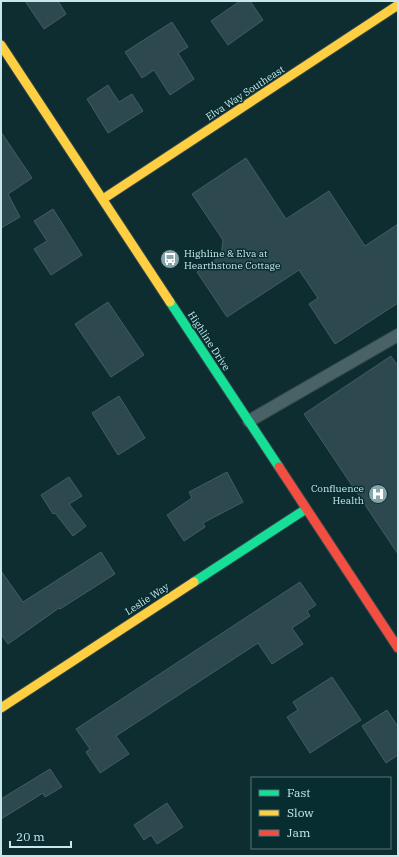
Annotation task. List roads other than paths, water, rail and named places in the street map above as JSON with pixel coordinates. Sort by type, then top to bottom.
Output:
[{"type":"street","name":"Elva Way Southeast","points":[[103,199],[398,5]]},
{"type":"street","name":"Highline Drive","points":[[1,45],[398,648]]},
{"type":"street","name":"Leslie Way","points":[[1,708],[306,509]]},
{"type":"lane","points":[[249,421],[398,335]]},
{"type":"place","name":"Highline & Elva at Hearthstone Cottage","points":[[170,259]]},
{"type":"place","name":"Confluence Health","points":[[378,494]]}]
